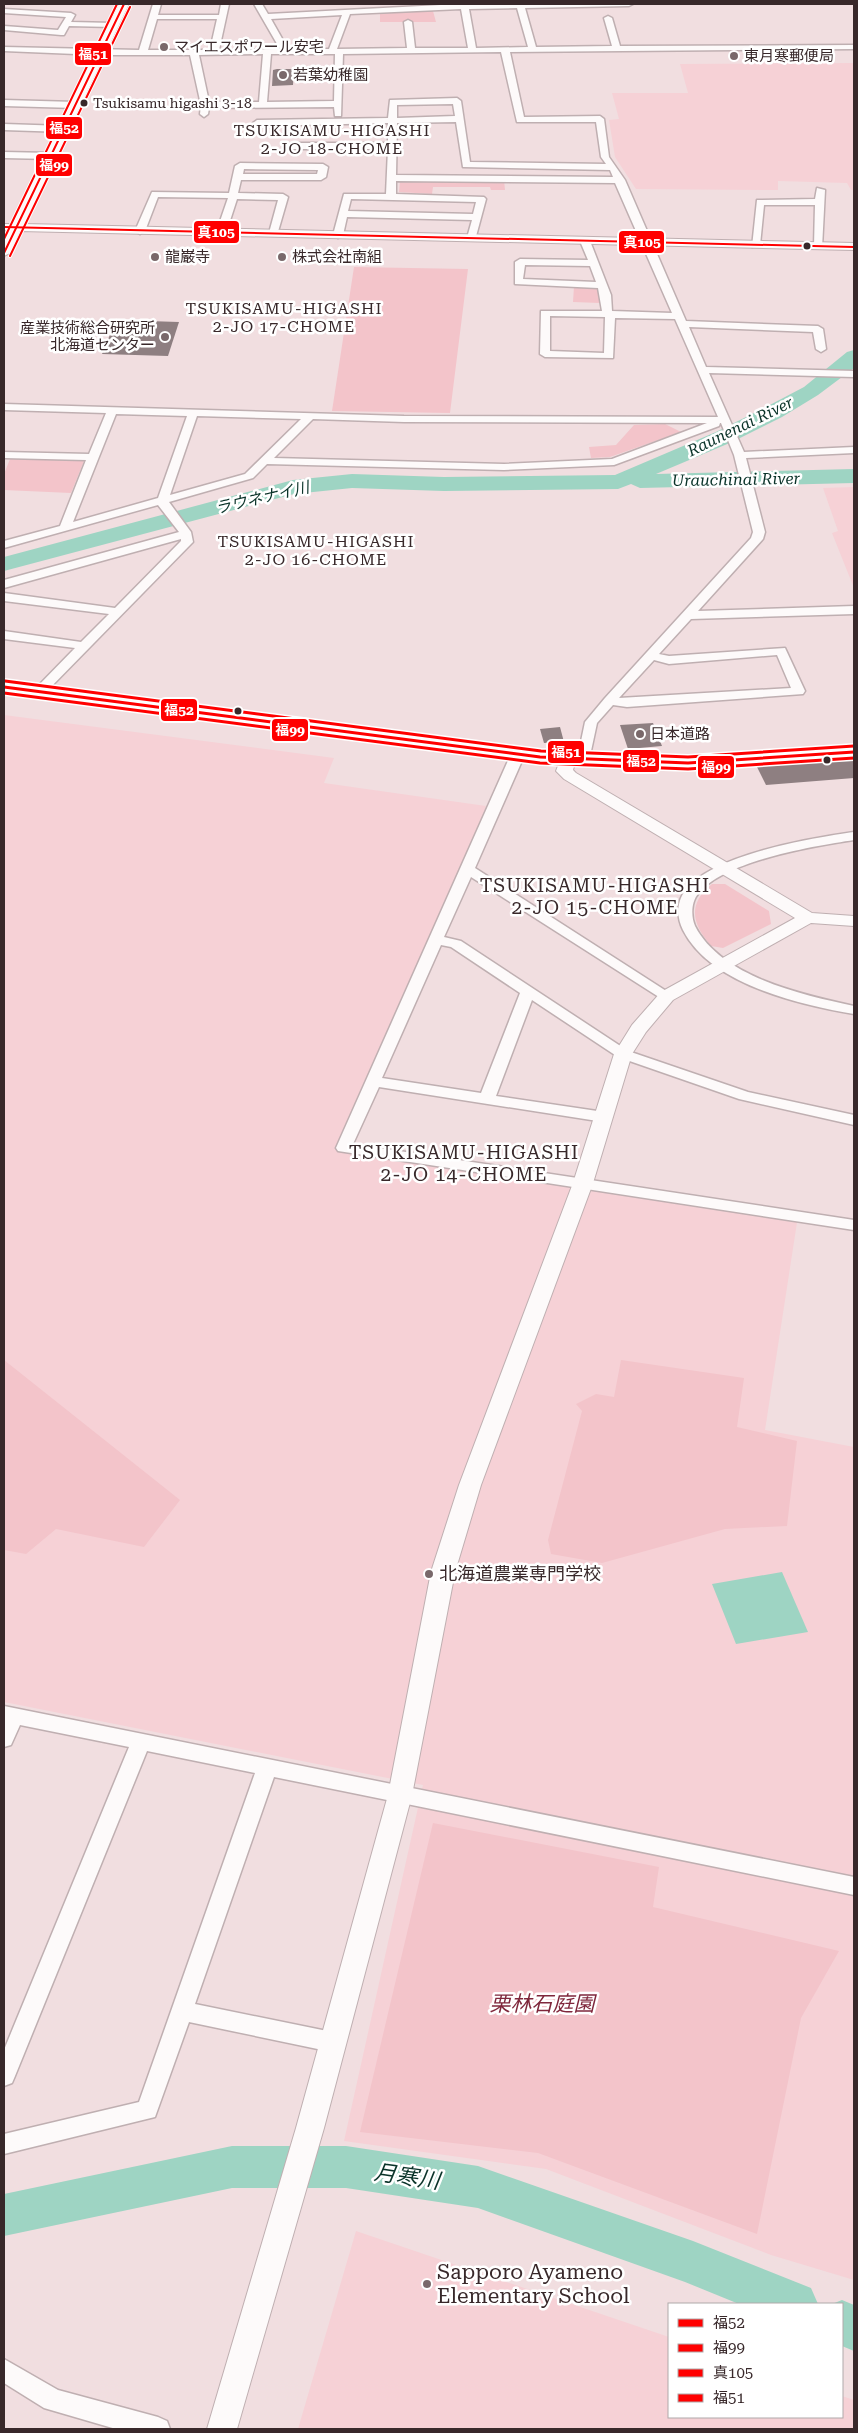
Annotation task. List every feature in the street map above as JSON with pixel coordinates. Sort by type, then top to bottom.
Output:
[{"type":"street","points":[[4,253],[124,4]]},
{"type":"street","points":[[143,52],[157,4]]},
{"type":"street","points":[[214,52],[225,4]]},
{"type":"street","points":[[258,4],[286,52]]},
{"type":"street","points":[[292,15],[297,4]]},
{"type":"street","points":[[265,17],[351,8],[406,6],[520,5],[578,7],[629,4]]},
{"type":"street","points":[[464,5],[473,50]]},
{"type":"street","points":[[520,5],[533,50]]},
{"type":"street","points":[[338,122],[335,51],[351,8]]},
{"type":"street","points":[[4,11],[71,15],[61,33],[4,28]]},
{"type":"street","points":[[153,17],[222,17]]},
{"type":"street","points":[[608,18],[617,49]]},
{"type":"street","points":[[408,22],[411,51]]},
{"type":"street","points":[[66,24],[113,25]]},
{"type":"street","points":[[4,49],[100,52],[286,52],[854,47]]},
{"type":"street","points":[[505,50],[520,120],[600,119],[605,157],[614,167],[620,180],[740,455],[747,477],[759,532],[757,539],[591,722],[586,748],[568,758],[564,771],[808,918],[854,921]]},
{"type":"street","points":[[194,52],[204,109],[263,104],[338,104]]},
{"type":"street","points":[[263,104],[267,52]]},
{"type":"street","points":[[392,196],[393,102],[457,101],[466,165],[614,167]]},
{"type":"street","points":[[4,104],[76,105]]},
{"type":"street","points":[[258,123],[460,119]]},
{"type":"street","points":[[4,127],[65,128]]},
{"type":"street","points":[[292,146],[393,146]]},
{"type":"street","points":[[4,155],[51,156]]},
{"type":"street","points":[[504,165],[505,179]]},
{"type":"street","points":[[221,232],[233,196],[240,166],[323,167],[321,178],[238,177]]},
{"type":"street","points":[[393,178],[620,180]]},
{"type":"street","points":[[819,246],[820,190]]},
{"type":"street","points":[[140,231],[155,194],[283,197],[274,233]]},
{"type":"street","points":[[338,235],[347,196],[482,198],[472,238]]},
{"type":"street","points":[[755,245],[760,202],[820,202]]},
{"type":"street","points":[[343,214],[477,217]]},
{"type":"street","points":[[4,227],[648,243],[854,246]]},
{"type":"street","points":[[586,241],[606,295],[609,314],[609,356],[545,354],[545,313],[609,314],[818,329],[820,348]]},
{"type":"street","points":[[594,263],[520,262],[518,282],[602,284]]},
{"type":"street","points":[[703,370],[853,374]]},
{"type":"street","points":[[4,407],[193,414],[726,426]]},
{"type":"street","points":[[64,529],[112,411]]},
{"type":"street","points":[[165,506],[193,414]]},
{"type":"street","points":[[4,545],[165,506],[249,476],[309,417]]},
{"type":"street","points":[[265,461],[504,467],[614,462],[726,426]]},
{"type":"street","points":[[740,455],[854,450]]},
{"type":"street","points":[[4,455],[92,457]]},
{"type":"street","points":[[39,692],[186,542],[183,530],[165,506]]},
{"type":"street","points":[[4,584],[183,530]]},
{"type":"street","points":[[4,597],[119,612]]},
{"type":"street","points":[[689,614],[854,610]]},
{"type":"street","points":[[4,635],[84,646]]},
{"type":"street","points":[[609,701],[626,703],[799,691],[781,651],[669,660],[651,656]]},
{"type":"street","points":[[4,687],[518,754],[568,758],[688,762],[854,752]]},
{"type":"street","points":[[518,754],[376,1082],[344,1148],[854,1225]]},
{"type":"street","points":[[854,836],[818,840],[767,853],[726,870],[702,882],[691,892],[686,904],[685,917],[694,939],[723,964],[745,978],[791,995],[854,1010]]},
{"type":"street","points":[[467,869],[667,996]]},
{"type":"street","points":[[222,2429],[310,2128],[400,1795],[444,1572],[467,1494],[583,1183],[624,1054],[639,1029],[667,996],[808,918]]},
{"type":"street","points":[[438,940],[456,944],[624,1054],[744,1096],[854,1120]]},
{"type":"street","points":[[487,1099],[528,991]]},
{"type":"street","points":[[376,1082],[604,1117]]},
{"type":"street","points":[[4,1739],[9,1715],[854,1886]]},
{"type":"street","points":[[5,2070],[141,1741]]},
{"type":"street","points":[[4,2144],[147,2110],[266,1767]]},
{"type":"street","points":[[181,2011],[332,2042]]},
{"type":"street","points":[[4,2370],[53,2400],[158,2429]]},
{"type":"shaded area","points":[[854,63],[854,190],[851,190],[847,183],[778,181],[778,190],[636,189],[615,157],[609,120],[619,119],[612,93],[688,93],[680,64]]},
{"type":"shaded area","points":[[854,487],[854,588],[832,533],[838,531],[823,488]]},
{"type":"shaded area","name":"北海道農業専門学校","points":[[4,715],[334,758],[324,783],[486,806],[465,869],[338,1151],[798,1216],[765,1430],[854,1447],[854,2280],[771,2255],[546,2169],[344,2141],[423,1785],[4,1702]]},
{"type":"shaded area","points":[[782,1572],[808,1632],[736,1644],[712,1584]]},
{"type":"shaded area","name":"Sapporo Ayameno Elementary School","points":[[356,2231],[668,2337],[668,2418],[843,2418],[843,2396],[854,2400],[854,2429],[298,2429]]},
{"type":"green space","points":[[433,11],[436,22],[380,22],[380,12]]},
{"type":"green space","points":[[504,180],[505,190],[491,190],[490,187],[433,187],[432,194],[399,192],[400,181]]},
{"type":"green space","points":[[354,267],[468,269],[450,413],[332,411]]},
{"type":"green space","points":[[574,286],[597,288],[601,296],[600,303],[573,302]]},
{"type":"green space","points":[[665,424],[681,432],[610,457],[591,458],[589,447],[616,445],[634,425]]},
{"type":"green space","points":[[10,459],[82,459],[84,461],[71,493],[4,490],[4,474]]},
{"type":"green space","points":[[712,884],[725,884],[769,911],[771,924],[723,948],[711,946],[696,922],[695,914],[699,899]]},
{"type":"green space","points":[[4,1360],[180,1500],[144,1547],[56,1529],[26,1554],[4,1550]]},
{"type":"green space","points":[[621,1360],[744,1378],[737,1427],[797,1441],[787,1526],[725,1529],[602,1563],[551,1554],[548,1540],[582,1411],[576,1404],[596,1394],[614,1397]]},
{"type":"green space","name":"栗林石庭園","points":[[433,1823],[659,1867],[653,1907],[839,1951],[801,2018],[757,2234],[538,2153],[360,2132]]},
{"type":"building","points":[[294,69],[293,85],[272,86],[273,70]]},
{"type":"building","name":"産業技術総合研究所 北海道センター","points":[[116,320],[179,322],[168,356],[102,354]]},
{"type":"building","name":"日本道路","points":[[653,723],[662,746],[628,749],[620,725]]},
{"type":"building","points":[[560,727],[564,742],[544,743],[540,729]]},
{"type":"building","points":[[854,759],[854,778],[766,785],[757,767]]},
{"type":"waterway","name":"ラウネナイ川","points":[[4,564],[293,487],[352,481],[444,484],[618,482],[724,437],[774,412],[811,391],[848,363],[854,356]]},
{"type":"waterway","name":"Urauchinai River","points":[[640,481],[854,476]]},
{"type":"waterway","name":"月寒川","points":[[4,2215],[232,2167],[346,2167],[478,2187],[693,2263],[792,2303]]},
{"type":"waterway","name":"月寒川","points":[[843,2323],[854,2328]]},
{"type":"transit line","name":"福51","points":[[4,239],[117,4]]},
{"type":"transit line","name":"福52","points":[[4,253],[124,4]]},
{"type":"transit line","name":"福99","points":[[10,256],[130,7]]},
{"type":"transit line","name":"真105","points":[[4,227],[854,247]]},
{"type":"transit line","name":"福51","points":[[5,681],[541,751],[688,757],[854,746]]},
{"type":"transit line","name":"福52","points":[[4,687],[540,757],[688,763],[854,752]]},
{"type":"transit line","name":"福99","points":[[4,693],[540,763],[688,769],[854,758]]},
{"type":"place","name":"マイエスポワール安宅","points":[[164,47]]},
{"type":"place","name":"東月寒郵便局","points":[[734,56]]},
{"type":"place","name":"若葉幼稚園","points":[[283,75]]},
{"type":"place","name":"Tsukisamu higashi 3-18","points":[[84,103]]},
{"type":"place","name":"龍巌寺","points":[[155,257]]},
{"type":"place","name":"株式会社南組","points":[[282,257]]},
{"type":"place","name":"産業技術総合研究所 北海道センター","points":[[165,337]]},
{"type":"place","name":"日本道路","points":[[640,734]]},
{"type":"place","name":"北海道農業専門学校","points":[[429,1574]]},
{"type":"place","name":"Sapporo Ayameno Elementary School","points":[[427,2284]]},
{"type":"district","name":"TSUKISAMU-HIGASHI 2-JO 18-CHOME","points":[[332,139]]},
{"type":"district","name":"TSUKISAMU-HIGASHI 2-JO 17-CHOME","points":[[284,317]]},
{"type":"district","name":"TSUKISAMU-HIGASHI 2-JO 16-CHOME","points":[[316,550]]},
{"type":"district","name":"TSUKISAMU-HIGASHI 2-JO 15-CHOME","points":[[595,896]]},
{"type":"district","name":"TSUKISAMU-HIGASHI 2-JO 14-CHOME","points":[[464,1163]]},
{"type":"water label","name":"Raunenai River","points":[[740,426]]}]
